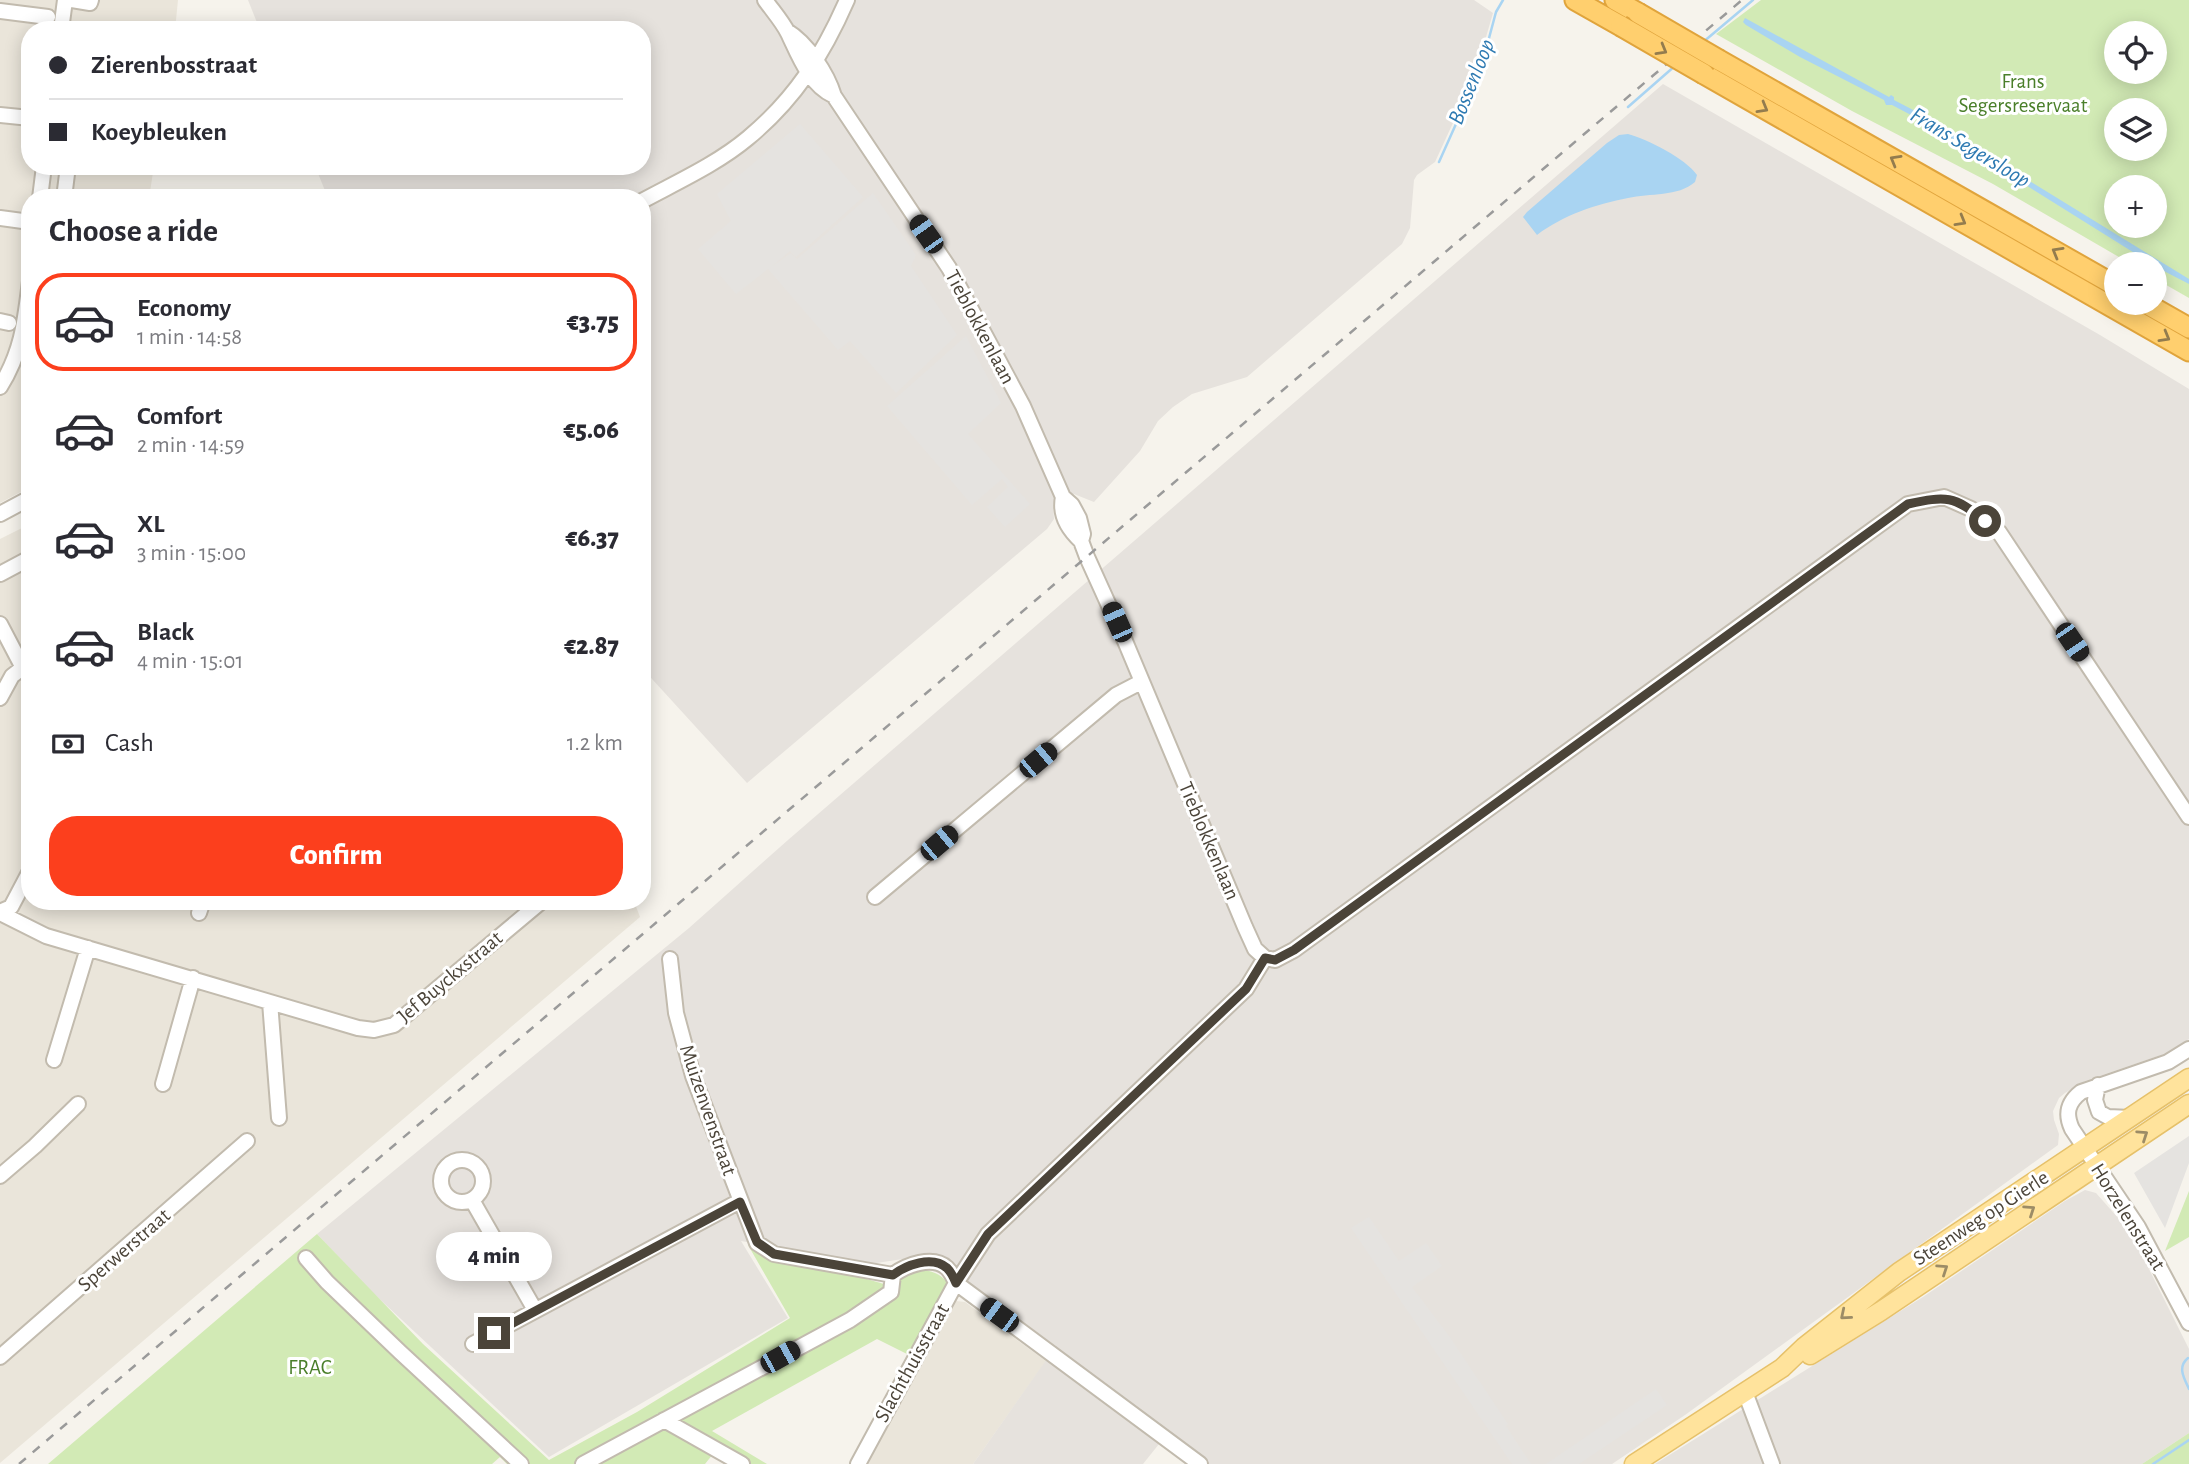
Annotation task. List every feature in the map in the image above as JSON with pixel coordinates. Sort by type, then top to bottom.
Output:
[{"type":"highway","points":[[1574,0],[2189,351]]},
{"type":"highway","points":[[1615,0],[2104,279]]},
{"type":"highway","points":[[2167,304],[2189,312]]},
{"type":"highway","points":[[2166,315],[2189,328]]},
{"type":"main road","name":"Steenweg op Gierle","points":[[1634,1464],[1782,1368],[1804,1347],[1899,1272],[2189,1078]]},
{"type":"main road","name":"Steenweg op Gierle","points":[[1782,1368],[1807,1358],[1871,1317],[2189,1104]]},
{"type":"street","points":[[62,21],[65,0]]},
{"type":"street","points":[[72,0],[90,3],[90,0]]},
{"type":"street","points":[[765,0],[813,68]]},
{"type":"street","points":[[651,196],[747,140],[786,103],[813,68],[847,0]]},
{"type":"street","points":[[0,11],[48,18]]},
{"type":"street","name":"Tieblokkenlaan","points":[[813,68],[816,85],[834,96],[949,268],[1017,394],[1063,498],[1072,505],[1079,518],[1083,534],[1081,541],[1245,928],[1255,949],[1265,958]]},
{"type":"street","points":[[0,115],[21,117]]},
{"type":"street","points":[[0,218],[21,221]]},
{"type":"street","points":[[0,387],[17,356],[21,338]]},
{"type":"street","points":[[1265,958],[1275,960],[1294,950],[1908,504],[1944,497],[1971,509],[1999,532],[2189,817]]},
{"type":"street","points":[[0,514],[21,503]]},
{"type":"street","points":[[0,575],[21,563]]},
{"type":"street","points":[[0,624],[21,656]]},
{"type":"street","points":[[0,698],[12,676],[21,668]]},
{"type":"street","points":[[875,897],[1116,695],[1141,682]]},
{"type":"street","points":[[0,913],[11,907],[21,888]]},
{"type":"street","name":"Jef Buyckxstraat","points":[[0,913],[46,936],[358,1028],[374,1030],[394,1025],[531,910]]},
{"type":"street","points":[[54,1060],[88,948]]},
{"type":"street","name":"Slachthuisstraat","points":[[858,1464],[956,1283],[988,1234],[1246,989],[1265,958]]},
{"type":"street","name":"Muizenvenstraat","points":[[670,959],[676,1013],[693,1076],[757,1242],[774,1254],[893,1275]]},
{"type":"street","points":[[163,1084],[193,978]]},
{"type":"street","points":[[270,1002],[279,1118]]},
{"type":"street","points":[[2131,1118],[2108,1117],[2099,1112],[2095,1100],[2098,1085],[2168,1062],[2189,1049]]},
{"type":"street","name":"Horzelenstraat","points":[[2098,1085],[2076,1096],[2067,1114],[2072,1129],[2151,1250],[2189,1323]]},
{"type":"street","points":[[0,1176],[78,1104]]},
{"type":"street","name":"Sperwerstraat","points":[[0,1357],[247,1141]]},
{"type":"street","points":[[472,1200],[535,1310]]},
{"type":"street","points":[[473,1344],[740,1202]]},
{"type":"street","points":[[306,1258],[382,1335],[522,1464]]},
{"type":"street","points":[[583,1464],[850,1320],[891,1292],[893,1275],[900,1269],[930,1261],[947,1268],[956,1283],[1200,1464]]},
{"type":"street","points":[[1745,1392],[1772,1464]]},
{"type":"street","points":[[664,1420],[742,1464]]},
{"type":"shaded area","points":[[0,0],[178,0],[176,21],[21,21],[21,175],[153,175],[150,189],[21,189],[21,492],[0,503]]},
{"type":"shaded area","points":[[248,0],[1474,0],[1493,13],[1475,75],[1435,162],[1414,180],[1410,228],[1402,244],[1247,377],[1192,394],[1173,407],[1158,421],[1140,451],[1094,502],[1074,494],[1053,504],[1054,519],[1047,529],[747,783],[651,678],[651,189],[324,189],[319,175],[651,175],[651,21],[256,21]]},
{"type":"shaded area","points":[[1663,84],[2189,389],[2189,1039],[2164,1054],[2085,1081],[2065,1093],[2059,1098],[2053,1111],[2059,1134],[2058,1145],[1685,1415],[1612,1464],[1186,1464],[1159,1444],[1143,1464],[973,1464],[1056,1346],[970,1283],[950,1259],[929,1255],[870,1264],[741,1241],[788,1318],[549,1457],[372,1292],[317,1234],[689,928]]},
{"type":"shaded area","points":[[800,124],[863,197],[796,257],[790,251],[770,268],[791,253],[797,259],[873,193],[916,255],[911,266],[957,335],[896,393],[850,341],[838,350],[768,269],[736,294],[698,249],[731,221],[717,194]]},
{"type":"shaded area","points":[[966,336],[1001,403],[968,434],[1030,504],[1005,527],[987,507],[1008,487],[1002,479],[972,505],[887,406]]},
{"type":"shaded area","points":[[21,528],[21,910],[637,910],[640,917],[0,1463],[0,539]]},
{"type":"shaded area","points":[[2189,1136],[2189,1163],[2165,1228],[2134,1173]]},
{"type":"shaded area","points":[[2085,1190],[2096,1193],[2119,1219],[2141,1253],[2189,1349],[2189,1433],[2142,1464],[1655,1464],[1923,1297]]},
{"type":"shaded area","points":[[1369,1217],[1399,1261],[1426,1243],[1442,1266],[1412,1287],[1449,1336],[1508,1424],[1506,1426],[1531,1464],[1512,1464],[1351,1228]]},
{"type":"shaded area","points":[[956,1301],[965,1302],[1046,1361],[973,1464],[865,1464],[952,1305]]},
{"type":"shaded area","points":[[1656,1389],[1667,1405],[1579,1464],[1546,1464]]},
{"type":"green space","name":"Frans Segersreservaat","points":[[1761,0],[2189,0],[2189,298],[2167,285],[2167,252],[2110,252],[1993,184],[1852,111],[1716,34]]},
{"type":"green space","points":[[2189,1191],[2189,1237],[2165,1251]]},
{"type":"green space","name":"FRAC","points":[[317,1234],[423,1344],[549,1460],[637,1412],[790,1318],[748,1245],[884,1284],[887,1277],[920,1271],[934,1273],[948,1283],[909,1355],[877,1339],[712,1431],[767,1464],[732,1464],[713,1454],[705,1464],[507,1464],[500,1457],[492,1464],[48,1464]]},
{"type":"green space","points":[[2189,1433],[2189,1464],[2142,1464]]},
{"type":"water","name":"Frans Segersloop","points":[[1745,18],[1889,97],[1891,95],[1894,100],[2104,227],[2104,234],[1928,124],[1892,105],[1886,105],[1884,100],[1800,57],[1743,22]]},
{"type":"water","points":[[1628,134],[1656,145],[1684,162],[1697,175],[1695,182],[1672,192],[1628,198],[1592,207],[1569,216],[1537,235],[1523,217],[1527,212],[1607,143],[1619,135]]},
{"type":"water","points":[[2110,238],[2122,238],[2145,252],[2133,252]]},
{"type":"water","points":[[2167,265],[2189,279],[2189,284],[2167,273]]},
{"type":"waterway","name":"Bossenloop","points":[[1439,162],[1481,68],[1496,12],[1503,0]]},
{"type":"waterway","points":[[1702,43],[1753,0]]},
{"type":"waterway","points":[[1628,107],[1676,65]]},
{"type":"waterway","points":[[2188,1358],[2182,1369],[2189,1389]]},
{"type":"waterway","points":[[2153,1464],[2189,1440]]},
{"type":"railway","points":[[19,1464],[1742,0]]},
{"type":"route","points":[[494,1333],[740,1202],[757,1242],[774,1254],[893,1275],[900,1269],[930,1261],[947,1268],[956,1283],[988,1234],[1246,989],[1265,958],[1275,960],[1294,950],[1908,504],[1944,497],[1971,509],[1985,521]]}]
